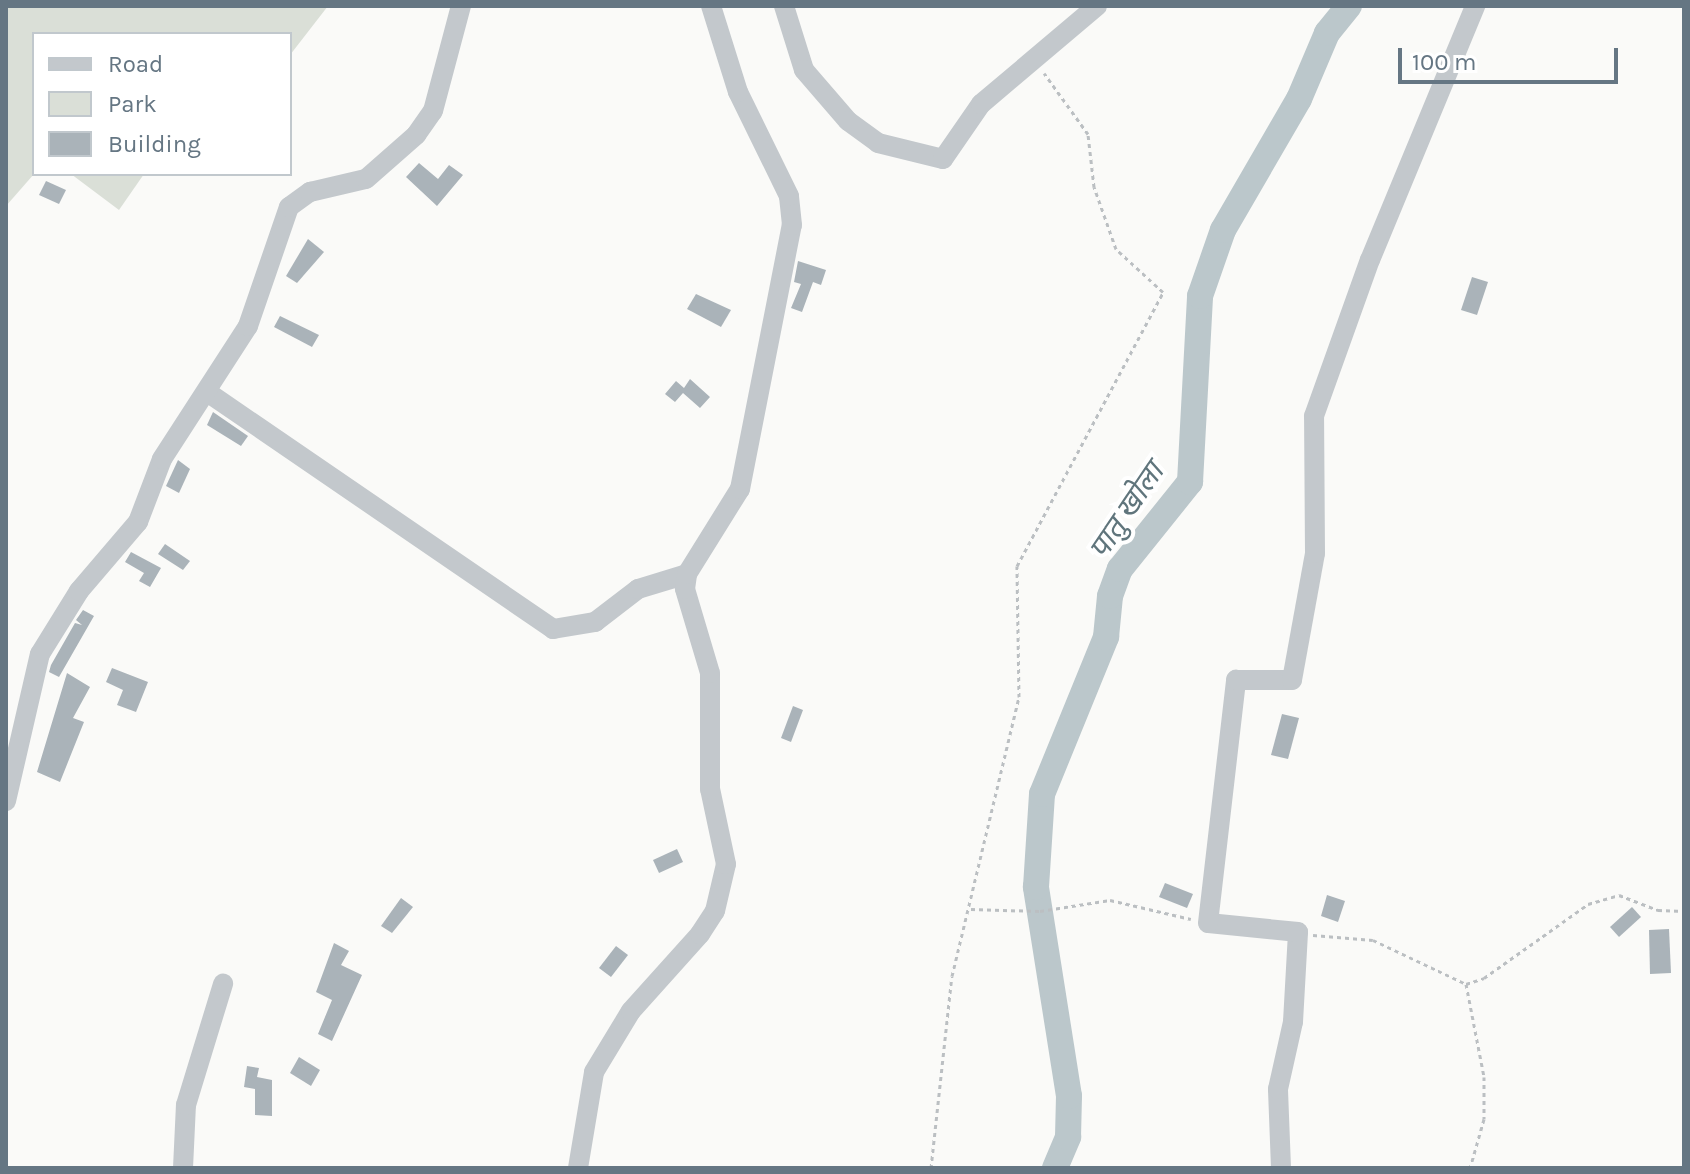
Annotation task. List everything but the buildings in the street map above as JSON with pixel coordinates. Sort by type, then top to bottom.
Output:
[{"type":"street","points":[[6,801],[40,654],[79,591],[138,522],[162,459],[210,394],[248,326],[289,207],[310,192],[366,179],[416,135],[433,111],[461,6]]},
{"type":"street","points":[[578,1168],[594,1072],[631,1011],[700,934],[723,889],[726,864],[710,789],[706,720],[712,690],[685,589],[687,574],[740,489],[792,225],[789,196],[738,92],[711,6]]},
{"type":"street","points":[[784,6],[804,70],[821,93],[878,143],[908,153],[943,159],[981,104],[1097,6]]},
{"type":"street","points":[[1281,1168],[1278,1089],[1293,1022],[1298,932],[1208,923],[1236,680],[1292,680],[1315,553],[1314,416],[1370,260],[1475,6]]},
{"type":"street","points":[[210,394],[553,629],[585,626],[638,589],[687,574]]},
{"type":"street","points":[[183,1168],[186,1105],[223,984]]},
{"type":"path","points":[[931,1168],[952,976],[971,909],[1019,697],[1017,566],[1163,292],[1116,249],[1094,187],[1088,134],[1035,61]]},
{"type":"path","points":[[1298,932],[1373,940],[1466,984],[1484,978],[1588,904],[1619,895],[1658,910],[1684,911]]},
{"type":"path","points":[[971,909],[1040,911],[1110,900],[1208,923]]},
{"type":"path","points":[[1466,984],[1484,1077],[1484,1119],[1470,1168]]},
{"type":"green space","points":[[6,6],[328,6],[292,52],[292,32],[32,32],[32,176],[6,206]]},
{"type":"green space","points":[[74,176],[143,176],[119,210]]},
{"type":"waterway","name":"पातु खोला","points":[[1055,1168],[1068,1137],[1069,1096],[1036,887],[1042,794],[1106,637],[1110,596],[1120,569],[1190,482],[1200,296],[1223,230],[1299,99],[1327,33],[1349,6]]}]
